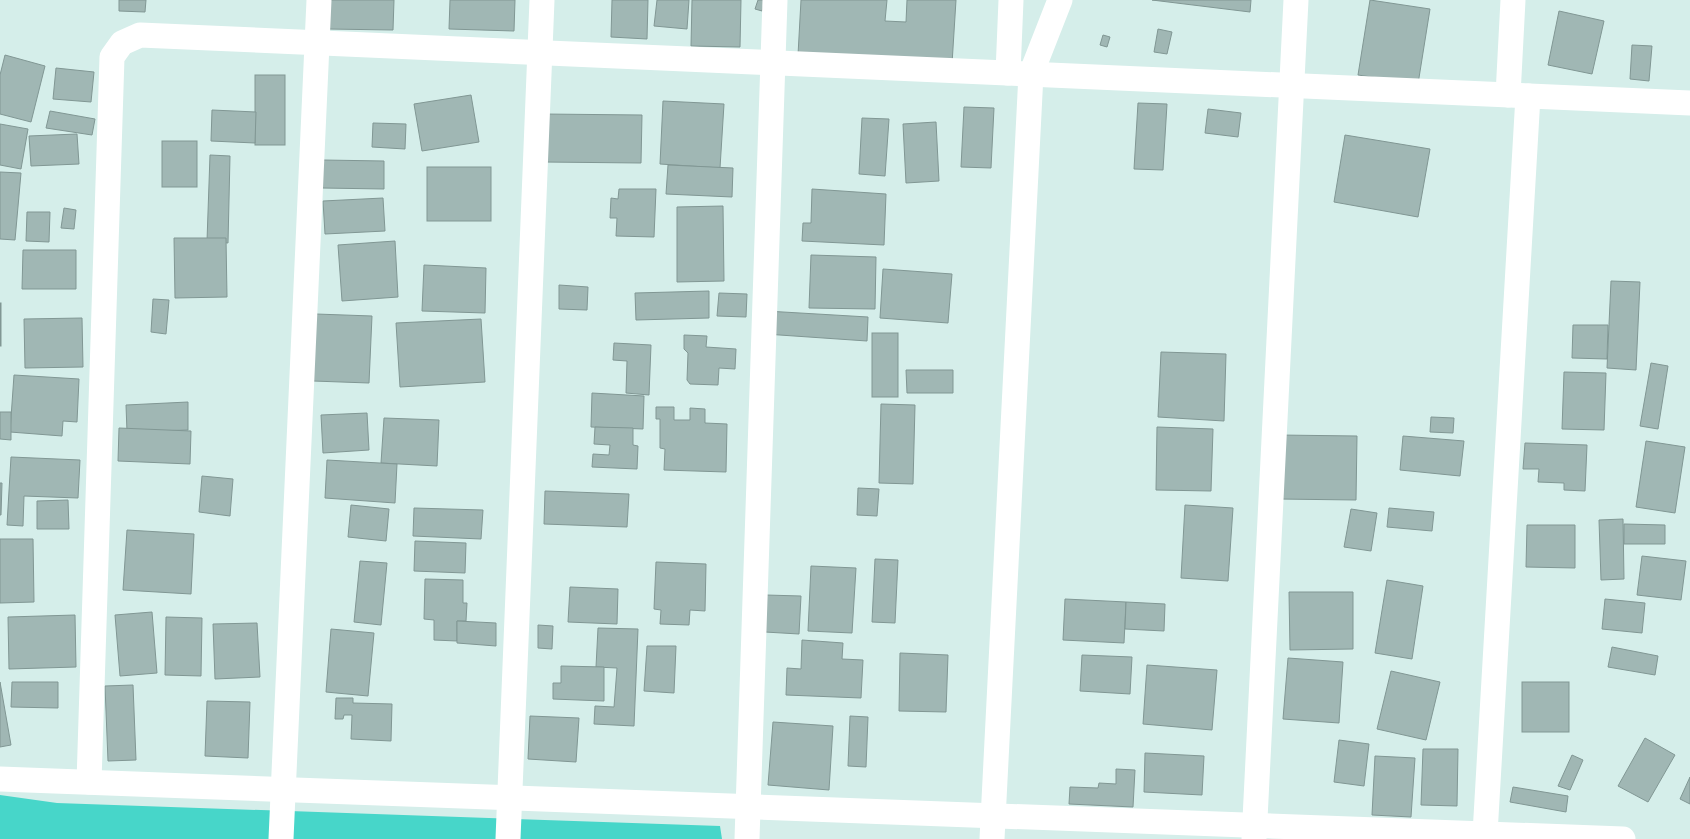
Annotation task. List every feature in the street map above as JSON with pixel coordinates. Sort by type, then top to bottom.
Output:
[{"type":"street","points":[[281,839],[319,0]]},
{"type":"street","points":[[508,839],[542,0]]},
{"type":"street","points":[[746,839],[775,0]]},
{"type":"street","points":[[992,827],[1019,73],[1011,0]]},
{"type":"street","points":[[1019,73],[1060,0]]},
{"type":"street","points":[[1254,832],[1290,85],[1296,0]]},
{"type":"street","points":[[1485,834],[1518,95],[1513,0]]},
{"type":"street","points":[[89,782],[112,57],[122,43],[140,35],[1690,103]]},
{"type":"street","points":[[0,779],[748,806],[992,827],[1485,834],[1623,839]]},
{"type":"shaded area","points":[[0,795],[57,803],[720,826],[722,839],[0,839]]},
{"type":"building","points":[[119,0],[146,0],[145,12],[119,11]]},
{"type":"building","points":[[329,0],[394,0],[393,30],[328,29]]},
{"type":"building","points":[[450,0],[515,0],[514,31],[449,29]]},
{"type":"building","points":[[612,0],[648,0],[647,39],[611,37]]},
{"type":"building","points":[[657,0],[689,0],[687,29],[654,26]]},
{"type":"building","points":[[692,0],[741,0],[740,47],[691,46]]},
{"type":"building","points":[[758,0],[765,0],[762,11],[755,9]]},
{"type":"building","points":[[801,0],[887,0],[885,21],[906,22],[907,0],[956,0],[952,64],[798,55]]},
{"type":"building","points":[[1152,0],[1251,0],[1250,12]]},
{"type":"building","points":[[1370,0],[1430,9],[1418,84],[1358,75]]},
{"type":"building","points":[[1559,11],[1604,21],[1592,74],[1548,65]]},
{"type":"building","points":[[1158,29],[1172,32],[1167,54],[1154,52]]},
{"type":"building","points":[[1103,35],[1110,37],[1107,47],[1100,45]]},
{"type":"building","points":[[1632,45],[1652,46],[1649,81],[1630,79]]},
{"type":"building","points":[[5,55],[45,66],[31,122],[0,114],[0,75]]},
{"type":"building","points":[[56,68],[94,72],[91,102],[53,99]]},
{"type":"building","points":[[255,75],[285,75],[285,145],[255,145]]},
{"type":"building","points":[[471,95],[479,142],[422,151],[414,104]]},
{"type":"building","points":[[663,101],[724,104],[720,168],[660,164]]},
{"type":"building","points":[[1138,103],[1167,104],[1163,170],[1134,169]]},
{"type":"building","points":[[964,107],[994,108],[991,168],[961,167]]},
{"type":"building","points":[[1208,109],[1241,113],[1238,137],[1205,133]]},
{"type":"building","points":[[212,110],[256,112],[255,143],[211,141]]},
{"type":"building","points":[[50,111],[95,119],[92,135],[46,128]]},
{"type":"building","points":[[543,114],[642,115],[641,163],[543,162]]},
{"type":"building","points":[[862,118],[889,119],[885,176],[859,174]]},
{"type":"building","points":[[936,122],[939,181],[906,183],[903,124]]},
{"type":"building","points":[[373,123],[406,124],[405,149],[372,147]]},
{"type":"building","points":[[0,124],[28,129],[21,169],[0,165]]},
{"type":"building","points":[[77,134],[79,164],[31,166],[29,136]]},
{"type":"building","points":[[1345,135],[1430,149],[1418,217],[1334,202]]},
{"type":"building","points":[[162,141],[197,141],[197,187],[162,187]]},
{"type":"building","points":[[210,155],[230,156],[228,243],[207,241]]},
{"type":"building","points":[[323,160],[384,161],[384,189],[322,188]]},
{"type":"building","points":[[668,165],[733,168],[732,197],[666,194]]},
{"type":"building","points":[[427,167],[491,167],[491,221],[427,221]]},
{"type":"building","points":[[0,172],[21,173],[15,240],[0,239]]},
{"type":"building","points":[[619,189],[656,189],[654,237],[616,236],[617,218],[610,218],[611,198],[618,199]]},
{"type":"building","points":[[812,189],[886,194],[884,245],[802,241],[803,223],[811,223]]},
{"type":"building","points":[[383,198],[385,231],[325,234],[323,201]]},
{"type":"building","points":[[723,206],[724,281],[677,282],[677,207]]},
{"type":"building","points":[[64,208],[76,210],[74,229],[61,228]]},
{"type":"building","points":[[27,212],[50,212],[49,242],[26,241]]},
{"type":"building","points":[[174,238],[226,238],[227,297],[175,298]]},
{"type":"building","points":[[395,241],[398,297],[342,301],[338,245]]},
{"type":"building","points":[[23,250],[76,250],[76,289],[22,289]]},
{"type":"building","points":[[811,255],[876,257],[875,309],[809,308]]},
{"type":"building","points":[[424,265],[486,268],[485,313],[422,311]]},
{"type":"building","points":[[883,269],[952,274],[948,323],[880,318]]},
{"type":"building","points":[[1611,281],[1640,282],[1636,370],[1607,368]]},
{"type":"building","points":[[559,285],[588,287],[587,310],[559,309]]},
{"type":"building","points":[[709,291],[709,318],[636,320],[635,293]]},
{"type":"building","points":[[719,293],[747,294],[746,317],[717,316]]},
{"type":"building","points":[[153,299],[169,300],[166,334],[151,332]]},
{"type":"building","points":[[1,303],[1,346],[0,346]]},
{"type":"building","points":[[766,311],[868,317],[867,341],[765,334]]},
{"type":"building","points":[[316,314],[372,316],[369,383],[313,381]]},
{"type":"building","points":[[82,318],[83,367],[25,368],[24,319]]},
{"type":"building","points":[[481,319],[485,382],[400,387],[396,323]]},
{"type":"building","points":[[1573,325],[1608,325],[1607,359],[1572,358]]},
{"type":"building","points":[[872,333],[898,333],[898,397],[872,397]]},
{"type":"building","points":[[684,335],[707,336],[706,347],[736,349],[735,369],[719,368],[718,385],[690,384],[687,380],[688,353],[684,349]]},
{"type":"building","points":[[614,343],[651,345],[649,395],[626,393],[627,361],[613,360]]},
{"type":"building","points":[[1161,352],[1226,354],[1224,421],[1158,417]]},
{"type":"building","points":[[1651,363],[1668,366],[1658,429],[1640,426]]},
{"type":"building","points":[[906,370],[953,370],[953,393],[907,393]]},
{"type":"building","points":[[1564,372],[1606,373],[1604,430],[1562,429]]},
{"type":"building","points":[[14,375],[79,379],[77,422],[63,421],[62,436],[10,432]]},
{"type":"building","points":[[592,393],[644,396],[643,429],[591,427]]},
{"type":"building","points":[[188,402],[188,430],[127,432],[126,405]]},
{"type":"building","points":[[881,404],[915,405],[913,484],[879,483]]},
{"type":"building","points":[[656,407],[674,407],[674,420],[690,420],[690,408],[705,409],[705,423],[727,424],[726,472],[664,470],[665,449],[660,448],[660,419],[656,419]]},
{"type":"building","points":[[0,412],[11,412],[11,440],[0,439]]},
{"type":"building","points":[[367,413],[369,450],[323,453],[321,415]]},
{"type":"building","points":[[1431,417],[1454,418],[1453,433],[1430,432]]},
{"type":"building","points":[[384,418],[439,420],[437,466],[381,463]]},
{"type":"building","points":[[595,427],[633,428],[633,445],[638,446],[637,469],[592,467],[593,454],[609,455],[610,445],[594,444]]},
{"type":"building","points":[[1157,427],[1213,429],[1211,491],[1156,490]]},
{"type":"building","points":[[119,428],[191,431],[190,464],[118,461]]},
{"type":"building","points":[[1279,435],[1357,436],[1356,500],[1278,499]]},
{"type":"building","points":[[1403,436],[1464,441],[1460,476],[1400,470]]},
{"type":"building","points":[[1646,441],[1685,447],[1675,513],[1636,507]]},
{"type":"building","points":[[1525,443],[1587,445],[1585,491],[1564,490],[1564,483],[1538,482],[1539,469],[1523,469]]},
{"type":"building","points":[[11,457],[80,460],[78,498],[24,496],[23,526],[7,525]]},
{"type":"building","points":[[327,460],[397,464],[395,503],[325,498]]},
{"type":"building","points":[[202,476],[233,479],[230,516],[199,512]]},
{"type":"building","points":[[0,483],[2,483],[1,515],[0,515]]},
{"type":"building","points":[[858,488],[879,489],[877,516],[857,515]]},
{"type":"building","points":[[545,491],[629,494],[627,527],[544,524]]},
{"type":"building","points":[[68,500],[69,529],[37,529],[37,501]]},
{"type":"building","points":[[351,505],[389,509],[386,541],[348,537]]},
{"type":"building","points":[[1185,505],[1233,508],[1228,581],[1181,578]]},
{"type":"building","points":[[414,508],[483,510],[481,539],[413,536]]},
{"type":"building","points":[[1389,508],[1434,512],[1432,531],[1387,527]]},
{"type":"building","points":[[1351,509],[1377,513],[1371,551],[1344,547]]},
{"type":"building","points":[[1623,519],[1624,579],[1601,580],[1599,520]]},
{"type":"building","points":[[1624,524],[1665,525],[1665,544],[1624,544]]},
{"type":"building","points":[[1527,525],[1575,525],[1575,568],[1526,567]]},
{"type":"building","points":[[127,530],[194,534],[191,594],[123,590]]},
{"type":"building","points":[[0,539],[33,539],[34,602],[0,603]]},
{"type":"building","points":[[415,541],[466,543],[465,573],[414,571]]},
{"type":"building","points":[[1642,556],[1686,561],[1681,600],[1637,595]]},
{"type":"building","points":[[875,559],[898,560],[895,623],[872,622]]},
{"type":"building","points":[[360,561],[387,563],[381,625],[354,622]]},
{"type":"building","points":[[656,562],[706,564],[705,611],[690,610],[689,625],[660,624],[661,610],[654,609]]},
{"type":"building","points":[[811,566],[856,568],[852,633],[808,631]]},
{"type":"building","points":[[425,579],[463,580],[463,603],[467,603],[466,621],[457,621],[457,641],[434,640],[434,620],[424,619]]},
{"type":"building","points":[[1387,580],[1423,586],[1412,659],[1375,653]]},
{"type":"building","points":[[570,587],[618,589],[617,624],[568,622]]},
{"type":"building","points":[[1289,592],[1353,592],[1353,649],[1290,650]]},
{"type":"building","points":[[766,595],[801,596],[799,634],[765,632]]},
{"type":"building","points":[[1065,599],[1126,602],[1124,643],[1063,640]]},
{"type":"building","points":[[1605,599],[1645,603],[1642,633],[1602,629]]},
{"type":"building","points":[[1126,602],[1165,604],[1164,631],[1125,629]]},
{"type":"building","points":[[152,612],[157,673],[120,676],[115,615]]},
{"type":"building","points":[[75,615],[76,667],[9,669],[8,617]]},
{"type":"building","points":[[166,617],[202,618],[201,676],[165,675]]},
{"type":"building","points":[[457,621],[496,623],[496,646],[457,643]]},
{"type":"building","points":[[257,623],[260,677],[215,679],[213,624]]},
{"type":"building","points":[[538,625],[553,626],[552,649],[538,648]]},
{"type":"building","points":[[598,628],[638,629],[634,726],[594,724],[595,706],[614,707],[617,668],[596,667]]},
{"type":"building","points":[[331,629],[374,633],[368,696],[326,692]]},
{"type":"building","points":[[802,640],[843,643],[842,659],[863,660],[861,698],[786,695],[787,668],[801,669]]},
{"type":"building","points":[[647,646],[676,646],[674,693],[644,691]]},
{"type":"building","points":[[1612,647],[1658,656],[1655,675],[1608,667]]},
{"type":"building","points":[[900,653],[948,655],[946,712],[899,711]]},
{"type":"building","points":[[1082,655],[1132,657],[1130,694],[1080,691]]},
{"type":"building","points":[[1288,658],[1343,662],[1339,723],[1283,719]]},
{"type":"building","points":[[1147,665],[1217,670],[1212,730],[1143,724]]},
{"type":"building","points":[[561,666],[604,667],[604,701],[553,699],[553,683],[561,683]]},
{"type":"building","points":[[1391,671],[1440,682],[1426,740],[1377,729]]},
{"type":"building","points":[[0,682],[11,745],[0,747]]},
{"type":"building","points":[[12,682],[58,682],[58,708],[11,707]]},
{"type":"building","points":[[1522,682],[1569,682],[1569,732],[1522,732]]},
{"type":"building","points":[[133,685],[136,760],[108,761],[105,686]]},
{"type":"building","points":[[336,698],[353,698],[353,703],[392,704],[391,741],[351,739],[352,715],[344,715],[343,719],[335,719]]},
{"type":"building","points":[[207,701],[250,702],[248,758],[205,756]]},
{"type":"building","points":[[530,716],[579,718],[576,762],[528,759]]},
{"type":"building","points":[[850,716],[868,717],[866,767],[848,766]]},
{"type":"building","points":[[773,722],[833,726],[829,790],[768,785]]},
{"type":"building","points":[[1645,738],[1675,755],[1648,802],[1618,786]]},
{"type":"building","points":[[1339,740],[1369,744],[1364,786],[1334,782]]},
{"type":"building","points":[[1423,749],[1458,749],[1457,806],[1421,805]]},
{"type":"building","points":[[1145,753],[1204,756],[1202,795],[1144,792]]},
{"type":"building","points":[[1572,755],[1583,760],[1570,790],[1558,786]]},
{"type":"building","points":[[1375,756],[1415,758],[1411,817],[1372,815]]},
{"type":"building","points":[[1116,769],[1135,770],[1133,807],[1069,804],[1070,787],[1098,788],[1099,783],[1116,784]]},
{"type":"building","points":[[1690,777],[1690,804],[1680,799]]},
{"type":"building","points":[[1513,787],[1568,796],[1566,812],[1510,802]]}]
